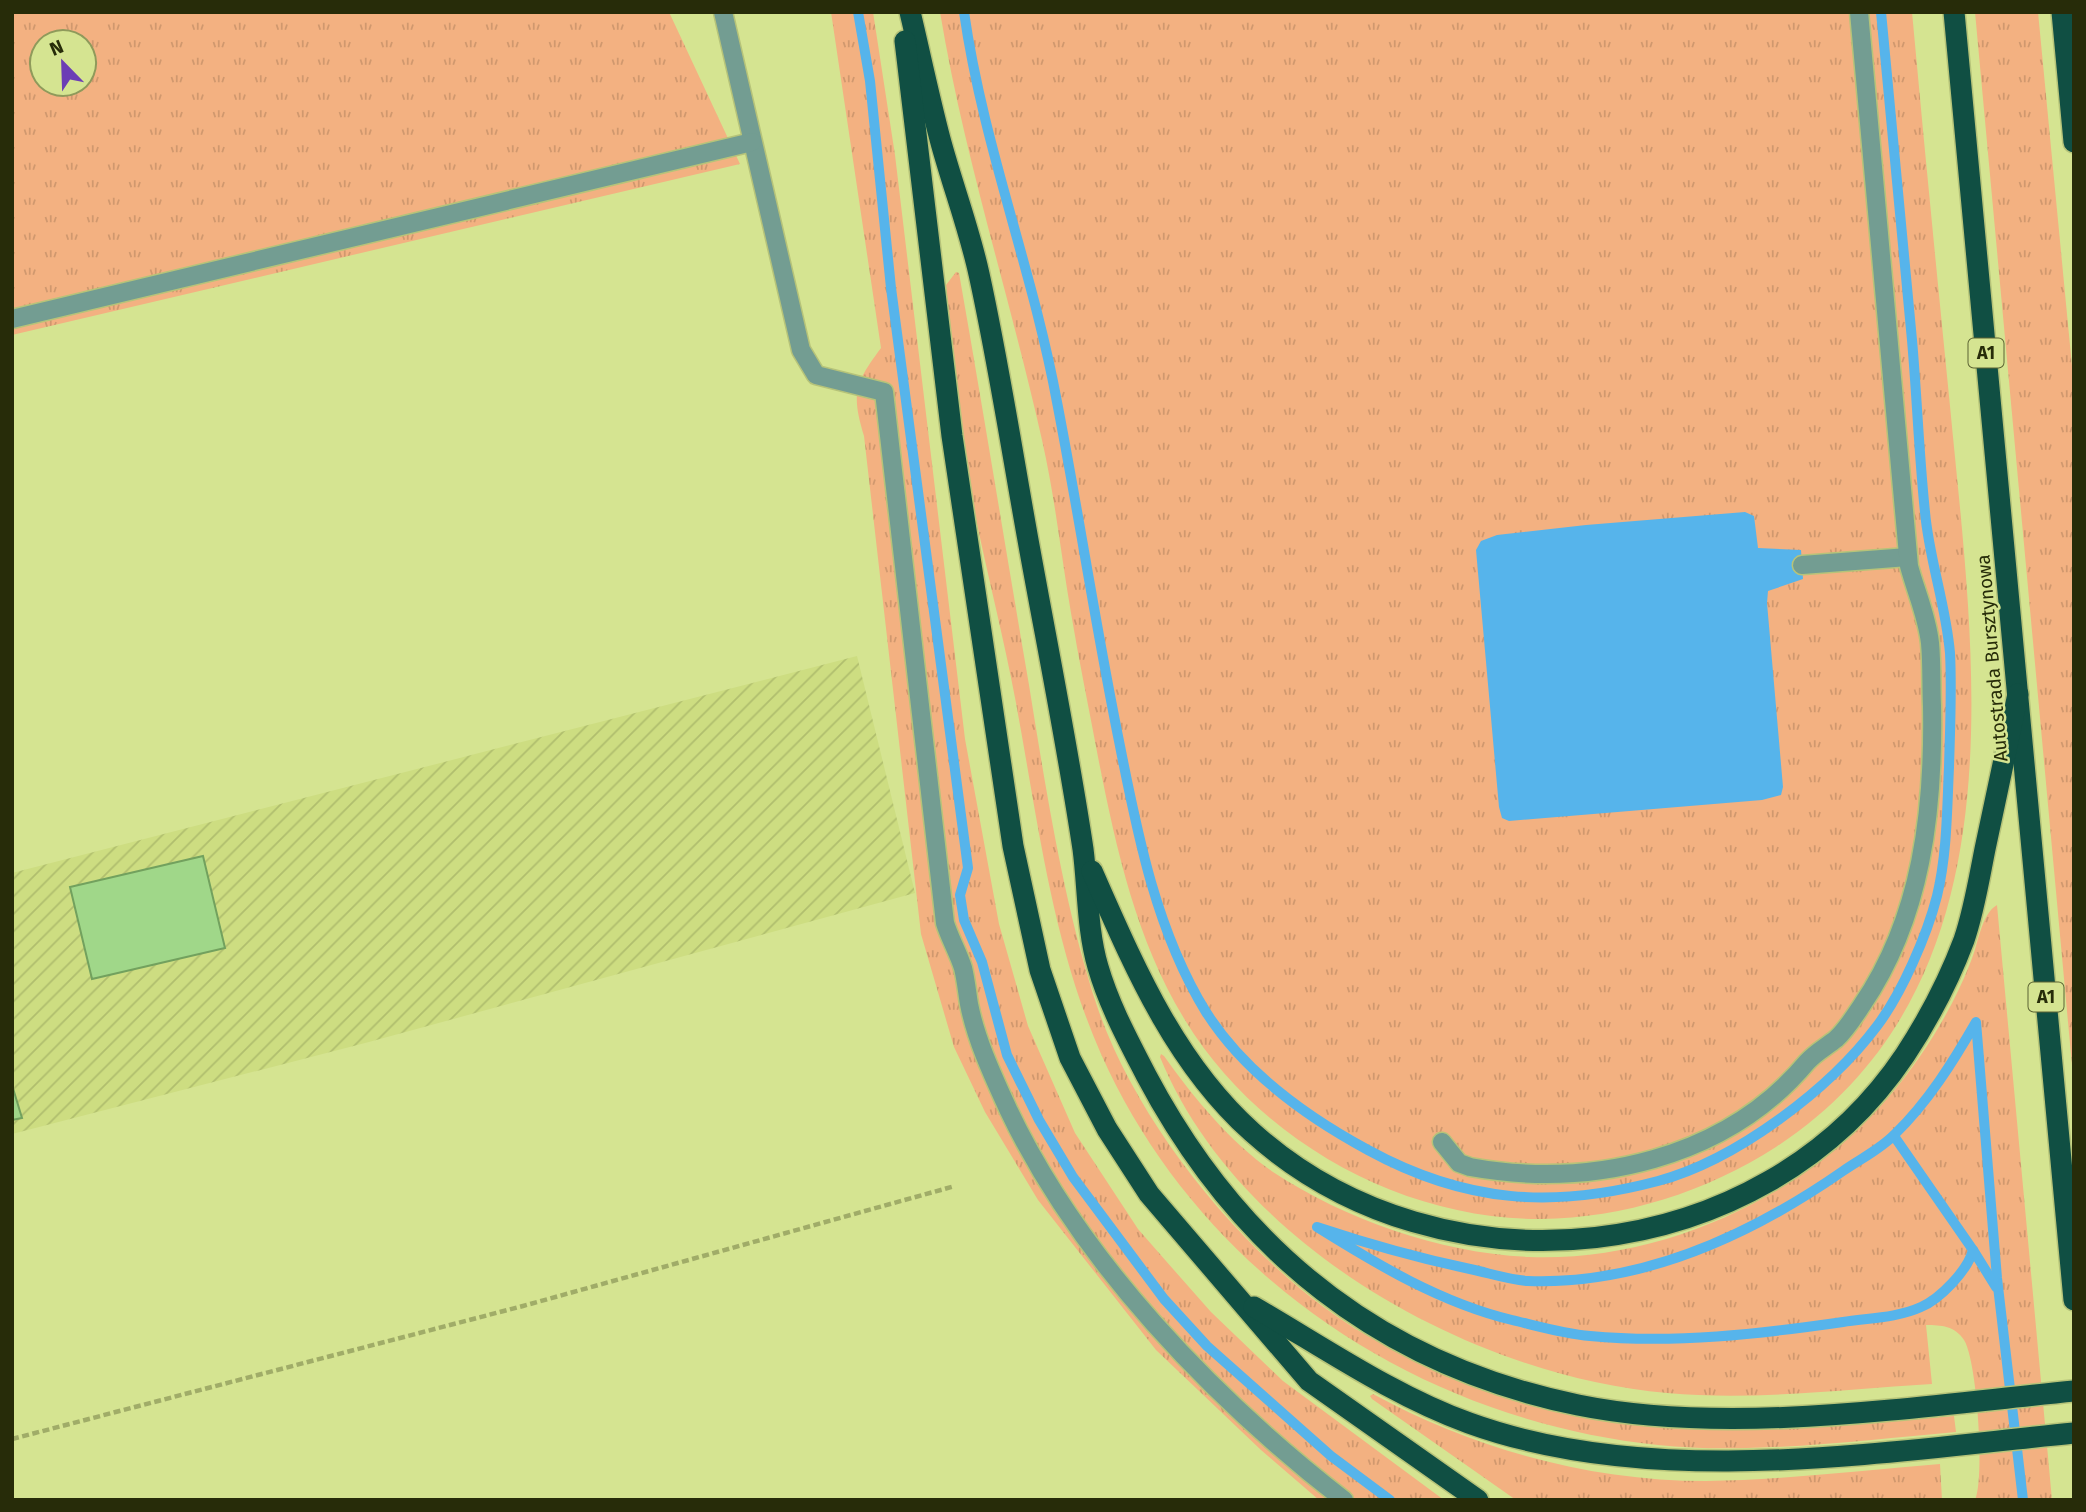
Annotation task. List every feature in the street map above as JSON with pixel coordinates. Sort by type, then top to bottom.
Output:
[{"type":"highway","points":[[902,12],[952,436],[1013,846],[1040,970],[1070,1058],[1107,1129],[1149,1194],[1193,1249],[1240,1299],[1309,1381],[1478,1500]]},
{"type":"highway","points":[[910,12],[940,137],[978,271],[1083,850],[1096,960],[1122,1030],[1169,1118],[1205,1174],[1280,1256],[1321,1291],[1385,1332],[1450,1365],[1516,1389],[1630,1413],[1716,1417],[1794,1415],[2074,1391]]},
{"type":"highway","name":"Autostrada Bursztynowa","points":[[1954,12],[2074,1300]]},
{"type":"highway","points":[[2062,12],[2074,142]]},
{"type":"highway","points":[[2072,12],[2074,22]]},
{"type":"highway","points":[[1083,850],[1155,1007],[1195,1070],[1254,1134],[1303,1171],[1328,1187],[1398,1218],[1462,1234],[1494,1239],[1556,1242],[1622,1235],[1690,1217],[1760,1186],[1788,1168],[1857,1112],[1905,1056],[1940,994],[1965,936],[2018,694]]},
{"type":"highway","points":[[1240,1299],[1400,1391],[1469,1423],[1613,1457],[1726,1460],[1805,1457],[2074,1433]]},
{"type":"lane","points":[[723,12],[802,349],[809,366],[816,375],[830,380],[884,392],[946,923],[962,967],[972,1014],[992,1073],[1009,1111],[1060,1199],[1163,1333],[1257,1427],[1344,1500]]},
{"type":"lane","points":[[1442,1142],[1459,1163],[1490,1171],[1576,1172],[1660,1158],[1709,1138],[1749,1117],[1785,1089],[1815,1054],[1842,1032],[1894,950],[1919,866],[1929,815],[1933,742],[1930,644],[1908,556],[1859,12]]},
{"type":"lane","points":[[12,319],[752,142]]},
{"type":"lane","points":[[1802,565],[1908,556]]},
{"type":"path","points":[[12,1439],[536,1303],[955,1186]]},
{"type":"shaded area","points":[[857,656],[915,893],[369,1042],[12,1134],[12,873]]},
{"type":"green space","points":[[12,12],[669,12],[740,164],[12,335]]},
{"type":"green space","points":[[831,12],[873,12],[895,155],[965,739],[999,924],[1028,1026],[1075,1133],[1138,1229],[1166,1261],[1211,1312],[1283,1381],[1444,1500],[1319,1500],[1261,1450],[1156,1350],[1038,1200],[985,1112],[954,1047],[921,934],[864,436],[858,409],[857,398],[861,380],[881,348]]},
{"type":"green space","points":[[940,12],[1912,12],[1968,606],[1971,709],[1966,811],[1947,908],[1912,998],[1856,1079],[1776,1147],[1693,1189],[1633,1208],[1603,1214],[1541,1219],[1489,1216],[1437,1205],[1386,1188],[1338,1165],[1293,1136],[1252,1102],[1216,1063],[1185,1020],[1153,958],[1121,859],[1077,649],[1047,461],[974,173]]},
{"type":"green space","points":[[1975,12],[2038,12],[2074,387],[2074,1087]]},
{"type":"green space","points":[[956,272],[959,273],[970,336],[1049,806],[1065,888],[1085,968],[1116,1052],[1141,1100],[1171,1147],[1242,1235],[1282,1273],[1324,1307],[1366,1335],[1453,1378],[1514,1400],[1577,1416],[1652,1426],[1781,1428],[1954,1416],[1956,1432],[1807,1445],[1693,1448],[1570,1430],[1484,1405],[1403,1369],[1327,1323],[1258,1269],[1196,1205],[1144,1134],[1101,1054],[1084,1012],[1058,925],[964,454],[946,285]]},
{"type":"green space","points":[[1997,905],[2052,1500],[1975,1500],[1978,1488],[1979,1445],[1973,1370],[1964,1340],[1947,1327],[1926,1325],[1932,1384],[1733,1396],[1667,1393],[1592,1381],[1516,1360],[1441,1329],[1369,1290],[1303,1242],[1244,1187],[1196,1125],[1160,1057],[1161,1054],[1164,1056],[1214,1118],[1257,1160],[1301,1189],[1363,1219],[1429,1241],[1496,1254],[1529,1257],[1580,1256],[1630,1248],[1680,1234],[1728,1216],[1775,1191],[1818,1163],[1857,1130],[1904,1078],[1937,1030],[1964,979],[1987,915]]},
{"type":"green space","points":[[1373,1394],[1412,1414],[1492,1446],[1576,1468],[1663,1480],[1706,1481],[1794,1477],[1940,1464],[1942,1500],[1516,1500],[1372,1399],[1370,1396]]},
{"type":"water","points":[[1745,512],[1754,516],[1758,548],[1801,550],[1803,579],[1768,591],[1767,603],[1783,787],[1781,795],[1762,800],[1509,821],[1502,818],[1476,550],[1481,541],[1497,535],[1586,525]]},
{"type":"building","points":[[203,856],[225,948],[92,979],[70,887]]},
{"type":"building","points":[[12,1085],[22,1118],[12,1120]]},
{"type":"waterway","points":[[858,12],[870,81],[891,288],[968,868],[960,895],[964,920],[982,962],[1007,1055],[1039,1120],[1073,1177],[1164,1299],[1207,1346],[1331,1456],[1390,1500]]},
{"type":"waterway","points":[[964,12],[983,111],[1047,353],[1141,845],[1161,915],[1189,981],[1221,1034],[1239,1054],[1278,1091],[1345,1137],[1404,1168],[1439,1181],[1510,1196],[1546,1197],[1619,1190],[1658,1181],[1718,1157],[1779,1120],[1834,1074],[1877,1026],[1896,997],[1913,963],[1937,896],[1943,865],[1947,816],[1950,653],[1925,512],[1912,340],[1881,12]]},
{"type":"waterway","points":[[1894,1136],[1973,1250],[1959,1275],[1936,1298],[1912,1311],[1882,1317],[1749,1334],[1685,1338],[1622,1338],[1570,1334],[1460,1304],[1387,1269],[1317,1227],[1412,1255],[1528,1281],[1570,1280],[1654,1265],[1694,1252],[1771,1216],[1883,1144],[1907,1122],[1929,1095],[1976,1022],[1997,1278],[2023,1500]]},
{"type":"waterway","points":[[1973,1250],[1996,1287]]}]
